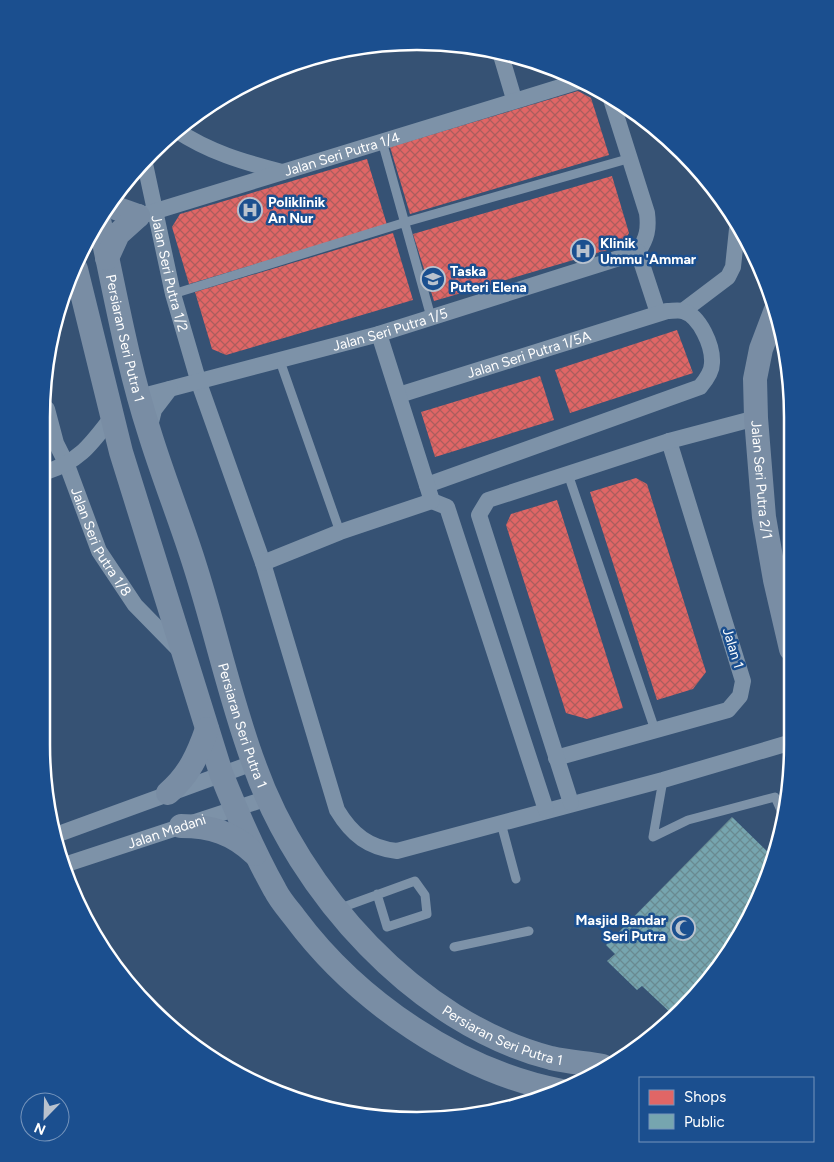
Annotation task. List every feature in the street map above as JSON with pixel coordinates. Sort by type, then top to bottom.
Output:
[{"type":"street","points":[[503,61],[514,99]]},
{"type":"street","name":"Jalan Seri Putra 1/4","points":[[146,214],[514,99],[570,84]]},
{"type":"street","points":[[614,107],[647,214],[648,228],[646,240],[638,252],[658,313]]},
{"type":"street","points":[[183,135],[198,144],[237,161],[282,172]]},
{"type":"street","name":"Jalan Seri Putra 1/2","points":[[145,170],[146,214],[173,294],[199,383],[262,563],[337,810],[347,826],[362,840],[380,849],[397,851],[571,803],[663,780],[784,744]]},
{"type":"street","points":[[109,218],[146,214]]},
{"type":"street","points":[[107,258],[118,234],[146,214]]},
{"type":"street","name":"Persiaran Seri Putra 1","points":[[102,228],[107,258],[139,397],[149,432],[195,565],[253,763],[268,798],[308,869],[336,910],[358,936],[397,972],[445,1009],[494,1037],[551,1058],[596,1065]]},
{"type":"street","points":[[427,485],[700,386],[709,376],[712,362],[704,330],[696,318],[683,311],[728,277],[733,267],[736,236]]},
{"type":"street","name":"Jalan Seri Putra 1/5","points":[[139,397],[199,383],[379,334],[638,252]]},
{"type":"street","points":[[78,277],[121,452],[221,773],[235,808],[275,892],[313,942],[356,985],[403,1022],[457,1054],[521,1081],[548,1088]]},
{"type":"street","name":"Jalan Seri Putra 1/5A","points":[[399,395],[658,313],[683,311]]},
{"type":"street","name":"Jalan Seri Putra 2/1","points":[[771,321],[761,349],[755,379],[756,418],[764,517],[784,619]]},
{"type":"street","points":[[379,334],[432,501]]},
{"type":"street","points":[[149,432],[154,410],[170,389]]},
{"type":"street","points":[[121,452],[125,425],[139,397]]},
{"type":"street","points":[[50,471],[67,465],[91,444],[112,417]]},
{"type":"street","points":[[571,803],[479,515],[488,500],[669,440],[756,418]]},
{"type":"street","name":"Jalan Seri Putra 1/8","points":[[50,420],[56,443],[67,465],[99,551],[135,604],[184,655]]},
{"type":"street","name":"Jalan 1","points":[[556,758],[728,710],[740,696],[743,681],[669,440]]},
{"type":"street","points":[[262,563],[340,532],[432,501],[447,507],[546,810]]},
{"type":"street","points":[[168,793],[183,780],[193,765],[207,729]]},
{"type":"street","points":[[61,833],[221,773],[253,763]]},
{"type":"street","name":"Jalan Madani","points":[[69,863],[268,798]]},
{"type":"street","points":[[181,826],[203,826],[218,830],[246,845],[258,857]]},
{"type":"lane","points":[[382,141],[431,317]]},
{"type":"lane","points":[[173,294],[406,222],[631,158]]},
{"type":"lane","points":[[280,361],[340,532]]},
{"type":"lane","points":[[568,474],[656,730]]},
{"type":"lane","points":[[663,780],[653,837],[688,820],[775,797],[779,806]]},
{"type":"lane","points":[[501,823],[516,879]]},
{"type":"lane","points":[[336,910],[377,894],[415,881],[425,895],[427,914],[387,927],[377,894]]},
{"type":"lane","points":[[454,947],[530,931]]},
{"type":"building: Shops","points":[[578,91],[591,98],[609,155],[410,214],[390,147]]},
{"type":"building: Shops","points":[[367,159],[387,225],[189,284],[172,227],[180,214]]},
{"type":"building: Shops","points":[[612,176],[629,233],[621,246],[434,301],[413,234]]},
{"type":"building: Shops","points":[[393,233],[413,300],[226,355],[212,349],[195,292]]},
{"type":"building: Shops","points":[[677,330],[693,373],[570,413],[555,370]]},
{"type":"building: Shops","points":[[540,376],[554,420],[435,457],[421,412]]},
{"type":"building: Shops","points":[[636,478],[647,484],[706,672],[693,689],[657,700],[590,492]]},
{"type":"building: Shops","points":[[557,500],[623,708],[587,719],[566,713],[506,525],[511,514]]},
{"type":"building: Public","name":"Masjid Bandar Seri Putra","points":[[732,817],[768,852],[756,885],[735,929],[693,987],[669,1012],[642,986],[637,990],[607,961],[615,954],[606,945]]},
{"type":"place","name":"Poliklinik An Nur","points":[[250,210]]},
{"type":"place","name":"Klinik Ummu 'Ammar","points":[[583,251]]},
{"type":"place","name":"Taska Puteri Elena","points":[[433,279]]},
{"type":"place","name":"Masjid Bandar Seri Putra","points":[[683,928]]}]
